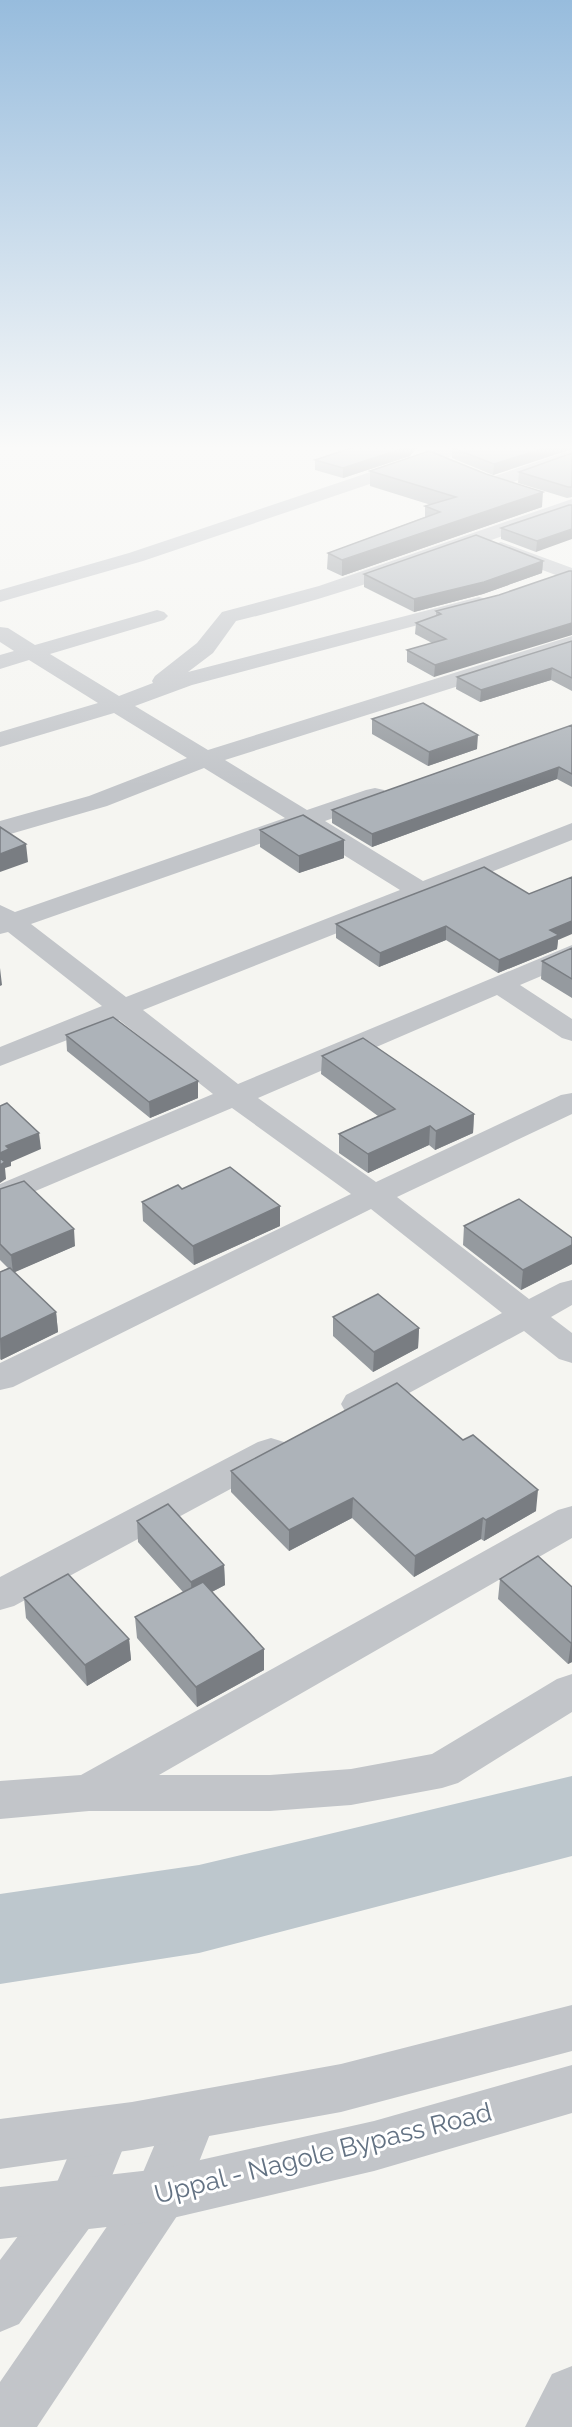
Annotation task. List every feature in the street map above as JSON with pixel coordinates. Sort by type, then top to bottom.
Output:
[{"type":"street","points":[[0,596],[125,560]]},
{"type":"street","points":[[150,692],[205,648],[229,616],[326,590],[411,560]]},
{"type":"street","points":[[533,560],[570,574]]},
{"type":"street","points":[[537,584],[570,574]]},
{"type":"street","points":[[0,740],[118,704],[184,680],[498,597]]},
{"type":"street","points":[[0,662],[157,616]]},
{"type":"street","points":[[0,633],[421,891]]},
{"type":"street","points":[[0,829],[98,801],[205,759],[310,724],[572,643]]},
{"type":"street","points":[[4,921],[394,788]]},
{"type":"street","points":[[0,1057],[560,836],[572,854]]},
{"type":"street","points":[[4,921],[235,1096],[374,1195],[572,1351]]},
{"type":"street","points":[[0,1196],[572,953]]},
{"type":"street","points":[[499,984],[572,1032]]},
{"type":"street","points":[[0,1378],[374,1195],[572,1102]]},
{"type":"street","points":[[0,1595],[572,1291]]},
{"type":"street","points":[[88,1793],[572,1520]]},
{"type":"street","points":[[0,1800],[88,1793],[270,1793],[351,1787],[442,1770],[572,1691]]},
{"type":"street","points":[[0,2144],[104,2131],[341,2088],[572,2028]]},
{"type":"street","name":"Uppal - Nagole Bypass Road","points":[[0,2213],[160,2195],[374,2146],[572,2089]]},
{"type":"street","points":[[3,2427],[160,2195],[192,2116]]},
{"type":"street","points":[[0,2305],[74,2205],[104,2131]]},
{"type":"street","points":[[554,2427],[572,2394]]},
{"type":"building","points":[[403,560],[543,561],[484,582],[414,599],[364,574]]},
{"type":"building","points":[[572,571],[572,623],[435,665],[407,650],[446,639],[416,623],[441,614],[436,611],[499,595]]},
{"type":"building","points":[[572,641],[572,678],[552,668],[481,690],[457,677]]},
{"type":"building","points":[[423,703],[478,735],[429,752],[372,719]]},
{"type":"building","points":[[572,725],[572,774],[559,767],[372,834],[332,810]]},
{"type":"building","points":[[303,815],[344,840],[299,856],[260,830]]},
{"type":"building","points":[[0,827],[26,844],[0,854]]},
{"type":"building","points":[[484,867],[529,894],[572,877],[572,921],[550,930],[559,935],[499,960],[446,926],[380,953],[336,924]]},
{"type":"building","points":[[572,948],[572,979],[542,961]]},
{"type":"building","points":[[113,1017],[198,1081],[149,1102],[66,1035]]},
{"type":"building","points":[[363,1038],[474,1114],[436,1131],[430,1126],[368,1154],[339,1134],[395,1109],[322,1056]]},
{"type":"building","points":[[7,1103],[39,1133],[6,1146],[9,1149],[0,1153],[0,1106]]},
{"type":"building","points":[[230,1167],[280,1206],[193,1246],[142,1202],[178,1185],[182,1189]]},
{"type":"building","points":[[24,1181],[74,1229],[11,1255],[0,1244],[0,1189]]},
{"type":"building","points":[[519,1199],[572,1238],[572,1245],[523,1270],[464,1226]]},
{"type":"building","points":[[10,1268],[56,1312],[0,1339],[0,1272]]},
{"type":"building","points":[[378,1294],[419,1328],[374,1352],[333,1317]]},
{"type":"building","points":[[397,1383],[463,1440],[473,1435],[538,1490],[486,1520],[483,1518],[415,1556],[353,1498],[289,1530],[231,1471]]},
{"type":"building","points":[[168,1504],[224,1565],[191,1582],[137,1521]]},
{"type":"building","points":[[538,1556],[572,1587],[572,1643],[500,1579]]},
{"type":"building","points":[[68,1574],[129,1639],[85,1665],[24,1598]]},
{"type":"building","points":[[203,1582],[264,1649],[196,1687],[135,1617]]},
{"type":"waterway","points":[[0,1939],[199,1909],[572,1816]]}]
